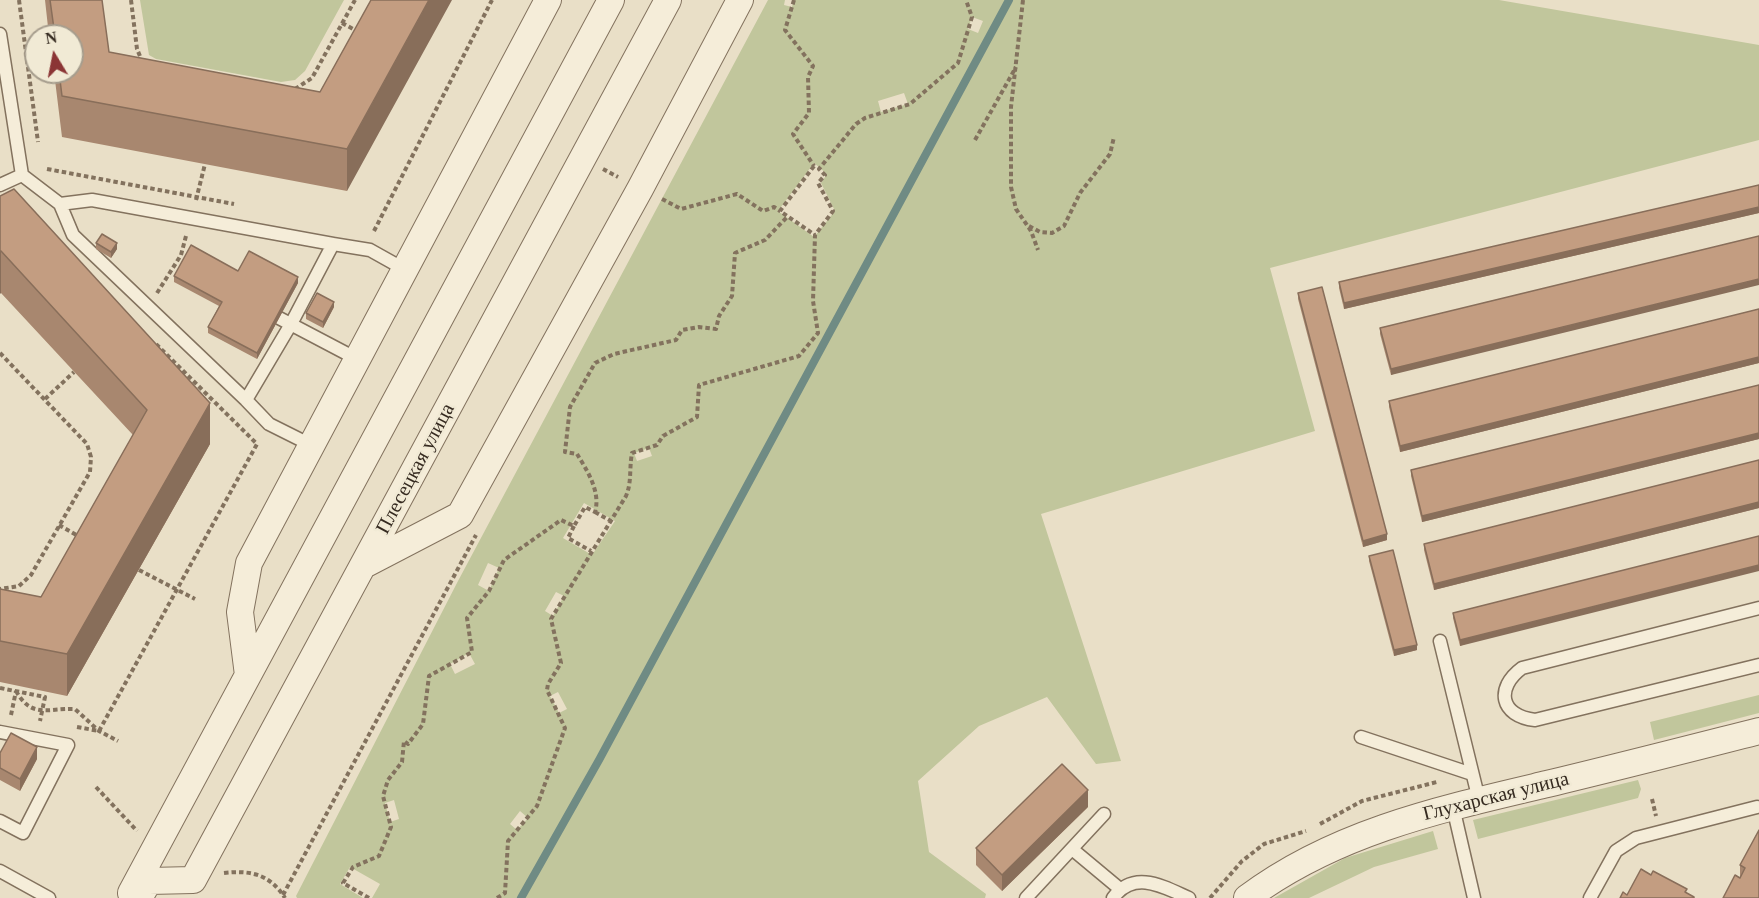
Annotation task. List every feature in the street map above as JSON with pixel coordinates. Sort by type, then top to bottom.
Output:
[{"type":"street","points":[[248,675],[240,612],[249,563],[548,0]]},
{"type":"street","points":[[129,898],[611,0]]},
{"type":"street","name":"Плесецкая улица","points":[[139,898],[149,881],[193,880],[668,0]]},
{"type":"street","points":[[364,565],[460,515],[635,199],[740,0]]},
{"type":"street","name":"Глухарская улица","points":[[1247,898],[1275,877],[1338,844],[1403,820],[1759,731]]},
{"type":"lane","points":[[0,34],[22,176],[60,204],[73,235],[269,424],[311,445]]},
{"type":"lane","points":[[0,185],[22,176]]},
{"type":"lane","points":[[60,204],[92,200],[370,250],[404,270]]},
{"type":"lane","points":[[246,400],[291,324],[333,244]]},
{"type":"lane","points":[[279,318],[357,359]]},
{"type":"lane","points":[[1759,608],[1522,668],[1510,677],[1504,690],[1508,707],[1519,718],[1535,720],[1759,665]]},
{"type":"lane","points":[[1440,640],[1479,800]]},
{"type":"lane","points":[[0,732],[68,746],[23,833],[0,821]]},
{"type":"lane","points":[[1361,737],[1472,774]]},
{"type":"lane","points":[[1453,807],[1474,898]]},
{"type":"lane","points":[[1590,898],[1616,851],[1636,838],[1757,807]]},
{"type":"lane","points":[[1026,898],[1104,814]]},
{"type":"lane","points":[[1072,849],[1117,894],[1136,881],[1154,883],[1189,898]]},
{"type":"lane","points":[[0,871],[49,898]]},
{"type":"path","points":[[19,0],[39,145]]},
{"type":"path","points":[[131,0],[137,50],[142,61],[147,64]]},
{"type":"path","points":[[290,90],[299,89],[312,78],[355,0]]},
{"type":"path","points":[[364,229],[375,231],[492,0]]},
{"type":"path","points":[[497,898],[505,893],[508,841],[537,806],[565,728],[548,690],[548,684],[561,663],[551,619],[632,483],[629,471],[632,453],[657,445],[663,436],[698,417],[699,385],[799,356],[818,333],[813,301],[815,235],[833,211],[818,183],[825,175],[814,166],[793,134],[809,113],[808,77],[813,66],[785,30],[794,0]]},
{"type":"path","points":[[819,169],[856,124],[865,118],[910,104],[958,63],[972,17],[966,0]]},
{"type":"path","points":[[1023,0],[1011,107],[1011,187],[1016,209],[1038,250]]},
{"type":"path","points":[[342,23],[362,34]]},
{"type":"path","points":[[975,140],[1017,66]]},
{"type":"path","points":[[1026,224],[1040,232],[1052,233],[1064,226],[1080,193],[1110,154],[1114,137]]},
{"type":"path","points":[[146,304],[160,290],[181,255],[205,164]]},
{"type":"path","points":[[780,211],[814,166]]},
{"type":"path","points":[[42,168],[241,206]]},
{"type":"path","points":[[657,197],[681,209],[737,194],[763,211],[774,207],[815,235]]},
{"type":"path","points":[[595,512],[598,503],[588,471],[577,454],[566,452],[570,407],[595,363],[614,354],[676,340],[682,330],[699,327],[716,329],[718,316],[732,296],[735,254],[765,240],[787,216]]},
{"type":"path","points":[[99,731],[257,444],[148,336]]},
{"type":"path","points":[[0,353],[87,444],[91,457],[90,472],[31,575],[19,586],[0,589]]},
{"type":"path","points":[[45,399],[74,372]]},
{"type":"path","points":[[591,551],[568,538],[585,507],[611,520]]},
{"type":"path","points":[[369,898],[343,883],[353,867],[379,856],[391,827],[383,796],[388,780],[402,762],[401,745],[404,741],[408,744],[423,724],[429,676],[472,651],[467,618],[489,591],[504,560],[561,520],[574,526]]},
{"type":"path","points":[[59,525],[85,540]]},
{"type":"path","points":[[139,570],[195,599]]},
{"type":"path","points":[[0,688],[45,697],[40,721]]},
{"type":"path","points":[[16,691],[23,704],[42,711],[75,709],[99,731],[118,741]]},
{"type":"path","points":[[11,716],[16,691]]},
{"type":"path","points":[[96,787],[129,825],[157,844]]},
{"type":"green space","points":[[140,0],[344,0],[305,71],[295,80],[281,82],[156,59],[149,55]]},
{"type":"green space","points":[[768,0],[785,0],[784,5],[792,7],[794,0],[1499,0],[1759,45],[1759,140],[1270,268],[1315,431],[1041,514],[1121,761],[1096,764],[1047,697],[979,726],[918,781],[929,852],[986,894],[985,898],[372,898],[380,884],[350,867],[340,884],[363,898],[297,898],[458,581]],"holes":[[[972,17],[983,21],[978,33],[968,29]],[[904,93],[908,104],[881,112],[878,101]],[[814,163],[827,174],[821,183],[835,211],[814,237],[778,211]],[[649,448],[652,456],[637,461],[634,453]],[[584,503],[615,521],[592,555],[563,538]],[[488,563],[499,568],[489,591],[478,585]],[[556,592],[564,596],[553,616],[545,611]],[[469,653],[475,664],[455,674],[450,664]],[[558,692],[567,709],[559,713],[550,696]],[[394,800],[399,819],[390,822],[385,803]],[[520,811],[528,818],[517,830],[510,824]]]},
{"type":"green space","points":[[1759,695],[1759,713],[1654,740],[1650,722]]},
{"type":"green space","points":[[1638,780],[1641,789],[1638,798],[1478,839],[1473,820]]},
{"type":"green space","points":[[1433,831],[1438,849],[1374,867],[1309,898],[1274,898],[1345,858]]},
{"type":"building","points":[[50,0],[102,0],[109,52],[320,92],[371,0],[429,0],[347,149],[62,96],[60,84],[84,84],[84,24],[53,24]]},
{"type":"building","points":[[1759,185],[1759,207],[1344,303],[1339,282]]},
{"type":"building","points":[[14,189],[210,403],[67,654],[0,641],[0,589],[41,597],[147,410],[0,252],[0,196]]},
{"type":"building","points":[[102,234],[117,243],[111,252],[96,243]]},
{"type":"building","points":[[1759,236],[1759,279],[1391,369],[1380,328]]},
{"type":"building","points":[[191,245],[238,271],[249,251],[298,277],[257,353],[208,327],[222,302],[174,276]]},
{"type":"building","points":[[1322,287],[1387,534],[1363,541],[1298,293]]},
{"type":"building","points":[[317,293],[334,302],[323,322],[306,313]]},
{"type":"building","points":[[1759,309],[1759,357],[1400,446],[1389,401]]},
{"type":"building","points":[[1759,385],[1759,433],[1422,516],[1411,470]]},
{"type":"building","points":[[1759,460],[1759,502],[1434,584],[1424,544]]},
{"type":"building","points":[[1759,536],[1759,565],[1460,640],[1453,613]]},
{"type":"building","points":[[1393,550],[1417,645],[1394,650],[1369,556]]},
{"type":"building","points":[[11,733],[37,747],[20,779],[0,768],[0,753]]},
{"type":"building","points":[[1062,764],[1088,790],[1002,875],[976,848]]},
{"type":"building","points":[[1759,830],[1759,898],[1723,898],[1735,875],[1740,878],[1745,868],[1740,865]]},
{"type":"building","points":[[1641,869],[1651,875],[1653,871],[1687,889],[1685,892],[1694,898],[1620,898],[1623,892],[1627,895]]},
{"type":"waterway","points":[[521,898],[599,760],[1009,0]]}]
